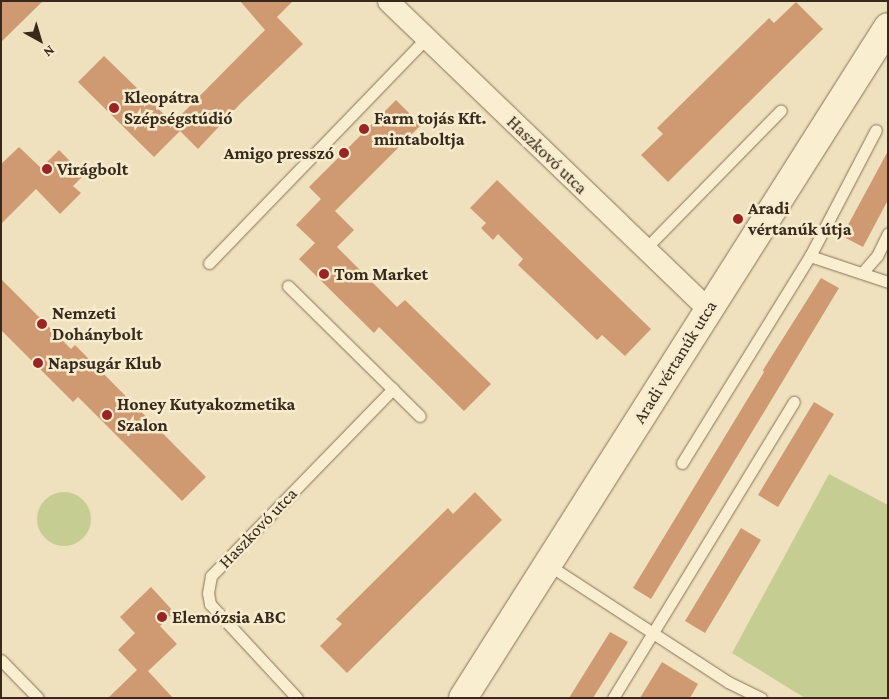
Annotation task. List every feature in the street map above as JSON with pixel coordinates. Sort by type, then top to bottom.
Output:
[{"type":"street","name":"Haszkovó utca","points":[[388,1],[425,39],[708,309]]},
{"type":"street","name":"Aradi vértanúk utca","points":[[463,698],[888,27]]},
{"type":"lane","points":[[209,263],[425,39]]},
{"type":"lane","points":[[645,249],[781,110]]},
{"type":"lane","points":[[682,463],[810,256],[876,130]]},
{"type":"lane","points":[[862,274],[877,256],[888,233]]},
{"type":"lane","points":[[810,256],[888,282]]},
{"type":"lane","points":[[288,286],[420,416]]},
{"type":"lane","name":"Haszkovó utca","points":[[297,698],[210,604],[208,593],[211,576],[393,389]]},
{"type":"lane","points":[[613,698],[794,402]]},
{"type":"lane","points":[[547,564],[728,682],[761,698]]},
{"type":"lane","points":[[1,660],[38,698]]},
{"type":"green space","points":[[829,474],[888,505],[888,698],[805,698],[732,653]]},
{"type":"green space","points":[[64,492],[74,494],[83,500],[89,509],[91,519],[89,529],[83,538],[74,544],[64,546],[54,544],[45,538],[39,529],[37,519],[39,509],[45,500],[54,494]]},
{"type":"building","points":[[1,1],[43,1],[1,42]]},
{"type":"building","points":[[240,1],[293,1],[277,17],[303,44],[241,103],[198,149],[180,131],[154,157],[78,82],[104,56],[173,123],[265,30]]},
{"type":"building","points":[[796,2],[823,29],[668,182],[641,155],[663,134],[657,128],[769,18],[774,23]]},
{"type":"building","points":[[396,100],[421,125],[335,211],[354,230],[337,247],[397,307],[405,300],[491,384],[464,411],[379,327],[374,333],[299,259],[315,243],[296,225],[321,199],[309,187]]},
{"type":"building","points":[[19,147],[41,168],[59,150],[84,175],[73,186],[81,193],[60,214],[36,189],[1,224],[1,164]]},
{"type":"building","points":[[888,151],[888,200],[863,247],[842,236]]},
{"type":"building","points":[[497,180],[651,329],[625,356],[602,335],[597,340],[518,265],[523,259],[498,234],[493,240],[481,228],[486,223],[470,208]]},
{"type":"building","points":[[821,278],[839,288],[651,599],[633,588],[764,372],[763,370]]},
{"type":"building","points":[[1,279],[71,349],[75,345],[206,477],[182,501],[78,397],[73,402],[1,330]]},
{"type":"building","points":[[814,402],[834,414],[778,507],[758,495]]},
{"type":"building","points":[[475,492],[502,520],[347,673],[320,646],[342,624],[336,619],[448,508],[453,514]]},
{"type":"building","points":[[741,528],[761,540],[705,633],[685,621]]},
{"type":"building","points":[[151,587],[174,612],[160,626],[177,644],[148,671],[173,698],[108,698],[137,670],[118,650],[135,633],[120,617]]},
{"type":"building","points":[[610,632],[628,642],[593,698],[569,698]]},
{"type":"building","points":[[662,662],[698,684],[690,698],[640,698]]},
{"type":"place","name":"Kleopátra Szépségstúdió","points":[[114,108]]},
{"type":"place","name":"Farm tojás Kft. mintaboltja","points":[[364,129]]},
{"type":"place","name":"Amigo presszó","points":[[344,153]]},
{"type":"place","name":"Virágbolt","points":[[47,169]]},
{"type":"place","name":"Aradi vértanúk útja","points":[[738,219]]},
{"type":"place","name":"Tom Market","points":[[324,274]]},
{"type":"place","name":"Nemzeti Dohánybolt","points":[[42,324]]},
{"type":"place","name":"Napsugár Klub","points":[[38,363]]},
{"type":"place","name":"Honey Kutyakozmetika Szalon","points":[[107,415]]},
{"type":"place","name":"Elemózsia ABC","points":[[162,617]]}]
